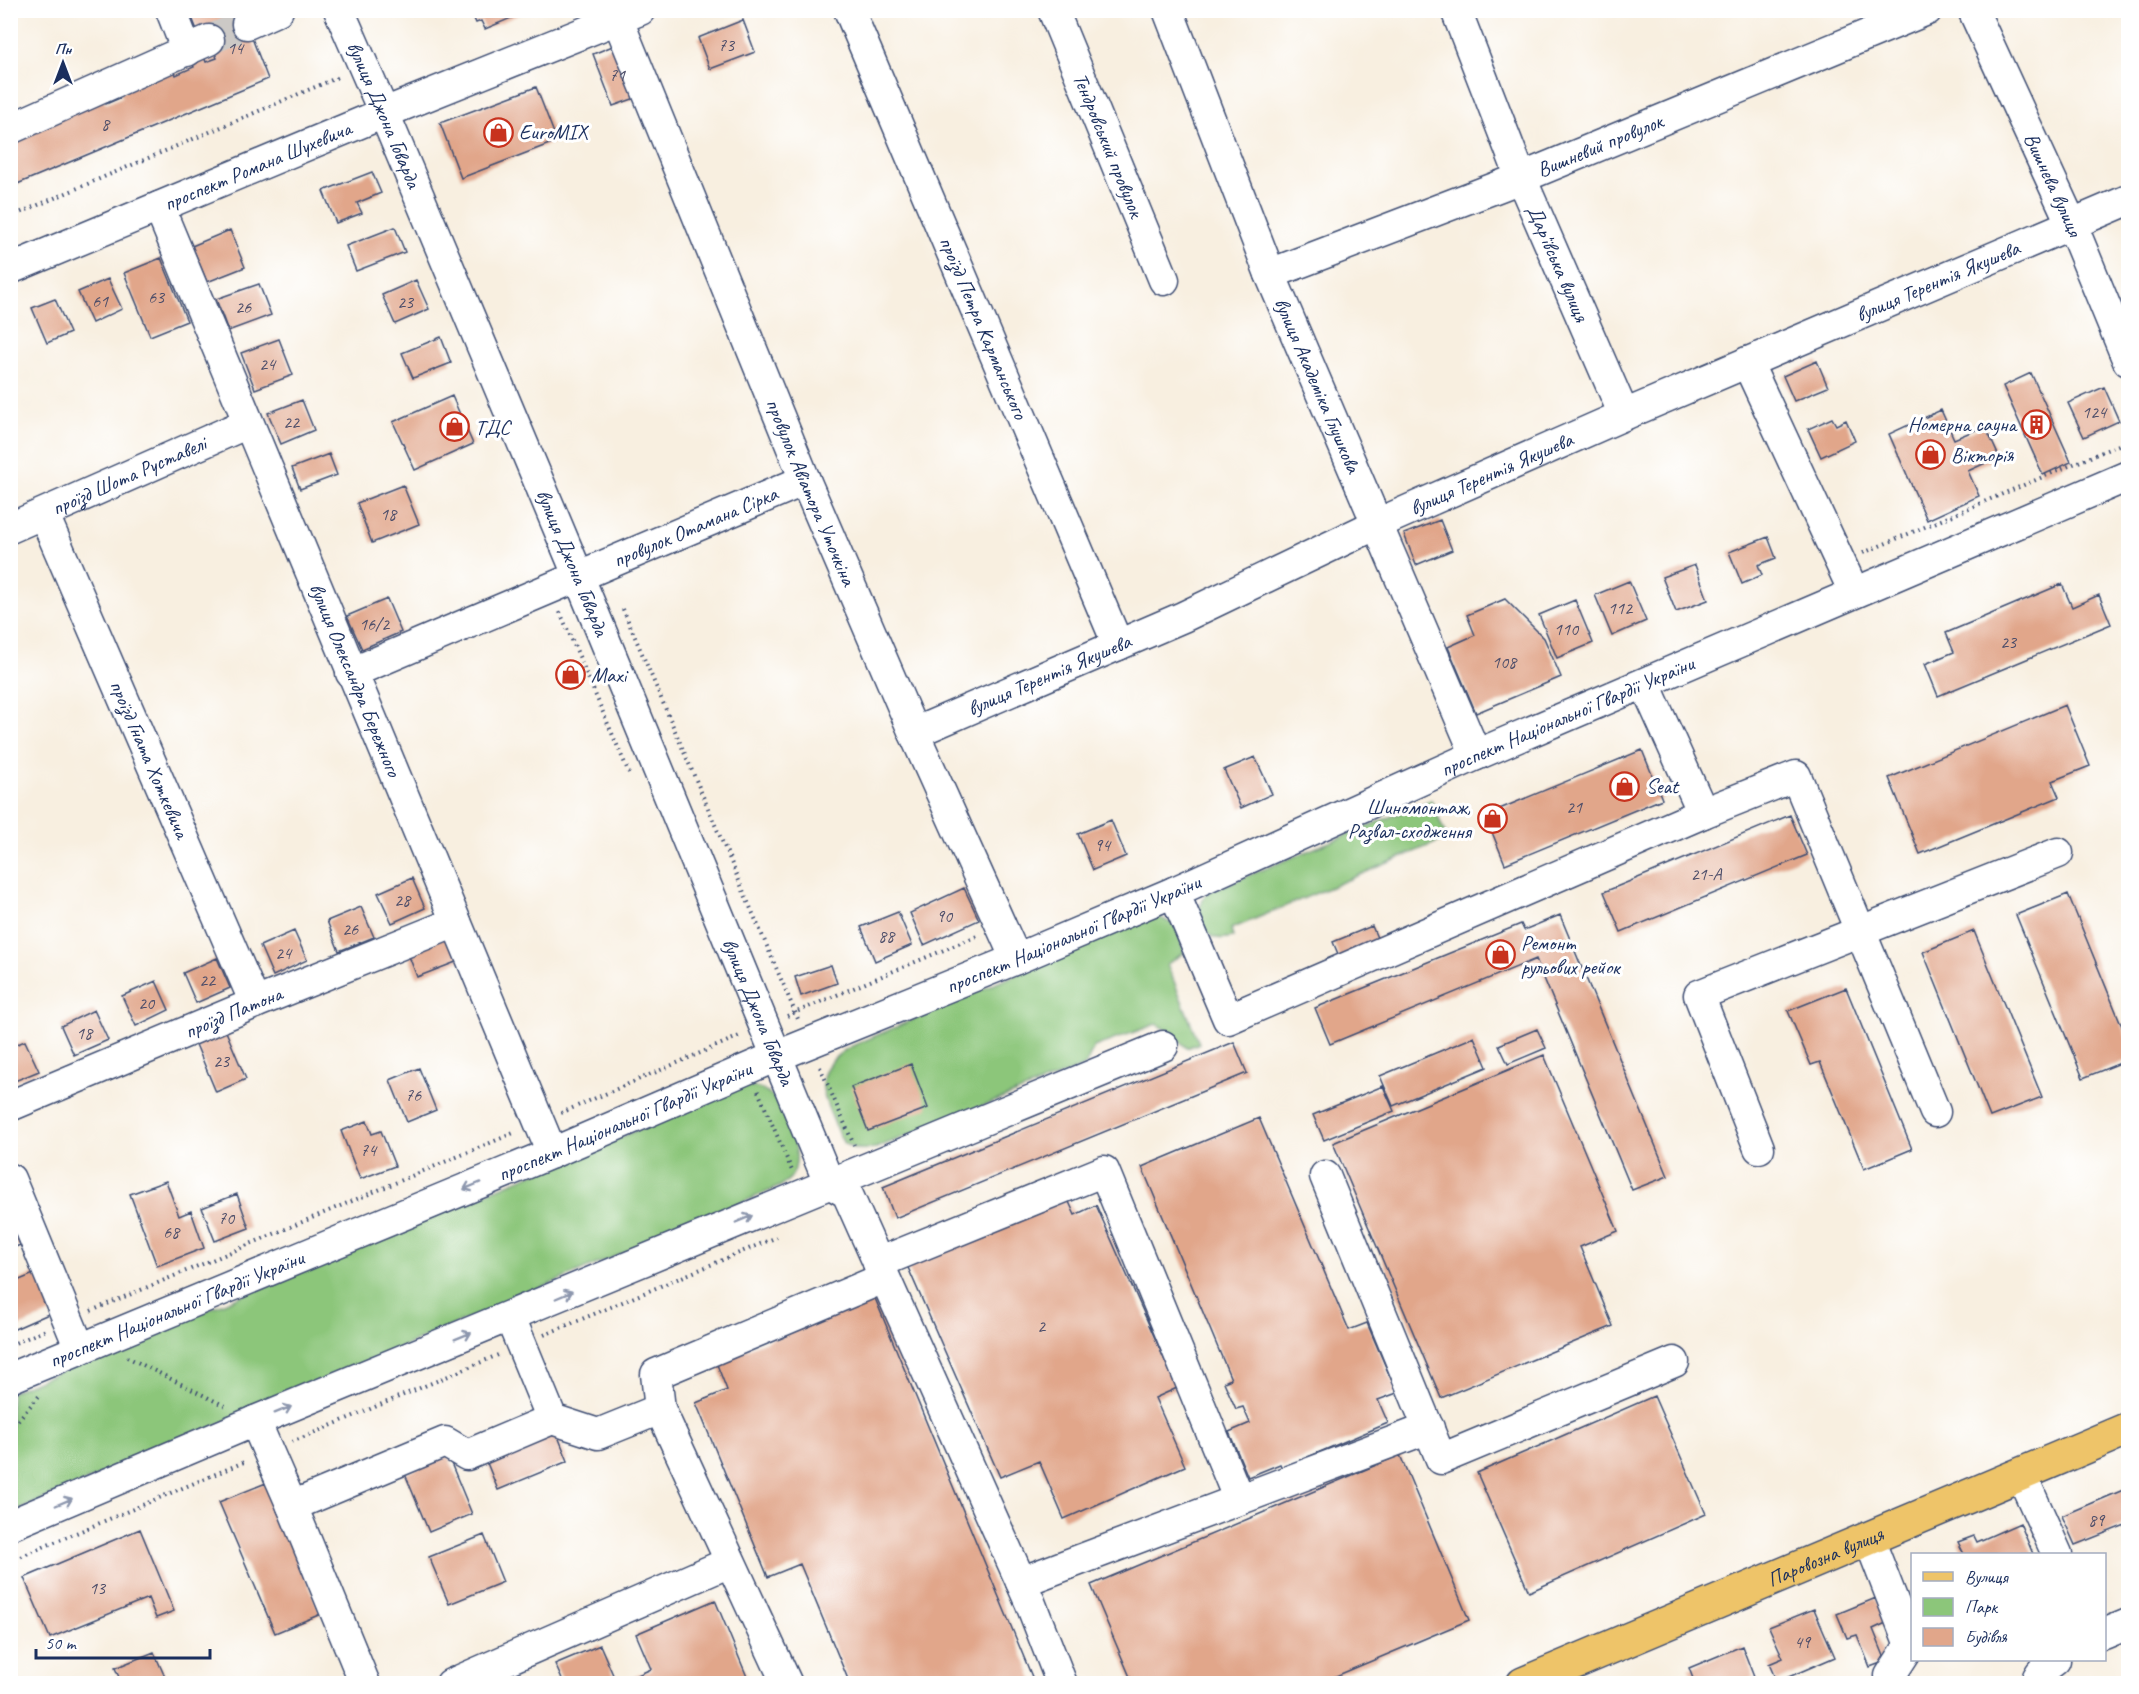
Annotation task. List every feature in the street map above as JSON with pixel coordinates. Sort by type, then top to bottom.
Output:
[{"type":"main road","name":"Паровозна вулиця","points":[[1523,1683],[2128,1429]]},
{"type":"street","points":[[10,129],[198,46],[171,10]]},
{"type":"street","points":[[247,24],[278,10]]},
{"type":"street","name":"вулиця Джона Говарда","points":[[339,10],[578,575],[830,1183]]},
{"type":"street","name":"проїзд Петра Карманського","points":[[849,10],[1118,645]]},
{"type":"street","name":"Тендровський провулок","points":[[1053,10],[1164,280]]},
{"type":"street","name":"вулиця Академіка Глушкова","points":[[1168,10],[1270,274],[1476,755]]},
{"type":"street","name":"Дар'ївська вулиця","points":[[1456,10],[1521,178],[1624,415]]},
{"type":"street","name":"Вишневий провулок","points":[[1270,274],[1521,178],[1927,10]]},
{"type":"street","name":"Вишнева вулиця","points":[[1973,10],[2072,225],[2128,361]]},
{"type":"street","name":"проспект Романа Шухевича","points":[[10,269],[384,113],[629,15]]},
{"type":"street","name":"провулок Авіатора Уточкіна","points":[[629,15],[805,480],[914,733],[1016,959]]},
{"type":"street","name":"вулиця Терентія Якушева","points":[[914,733],[1183,617],[1377,524],[1624,415],[2128,200]]},
{"type":"street","name":"вулиця Олександра Бережного","points":[[159,207],[552,1153]]},
{"type":"street","points":[[1747,362],[1854,592]]},
{"type":"street","name":"проїзд Шота Руставелі","points":[[10,528],[44,515],[248,423]]},
{"type":"street","name":"проспект Національної Гвардії України","points":[[10,1378],[1174,892],[1476,755],[2128,476]]},
{"type":"street","name":"провулок Отамана Сірка","points":[[351,673],[805,480]]},
{"type":"street","name":"проїзд Гната Хоткевича","points":[[44,515],[255,1003]]},
{"type":"street","points":[[1645,684],[1703,813]]},
{"type":"street","points":[[1174,892],[1228,1019],[1703,813],[1796,776],[1859,933],[1935,1112]]},
{"type":"street","points":[[1759,1148],[1699,995],[2058,853]]},
{"type":"street","name":"проїзд Патона","points":[[10,1106],[456,922]]},
{"type":"street","points":[[10,1525],[255,1421],[1162,1046]]},
{"type":"street","points":[[787,1683],[660,1409],[656,1374],[1104,1171],[1239,1500]]},
{"type":"street","points":[[1325,1176],[1441,1459],[1674,1362]]},
{"type":"street","points":[[10,1179],[80,1349]]},
{"type":"street","points":[[830,1183],[847,1193],[1021,1582],[1062,1683]]},
{"type":"street","points":[[510,1317],[552,1419]]},
{"type":"street","points":[[292,1506],[445,1442],[467,1455],[552,1419],[598,1434],[660,1409]]},
{"type":"street","points":[[255,1421],[365,1683]]},
{"type":"street","points":[[1021,1582],[1429,1428]]},
{"type":"street","points":[[2021,1474],[2057,1553]]},
{"type":"street","points":[[1869,1539],[1910,1646],[1890,1676]]},
{"type":"street","points":[[451,1683],[730,1563]]},
{"type":"street","points":[[2106,1633],[2128,1624]]},
{"type":"street","points":[[2037,1683],[2037,1679],[2053,1661]]},
{"type":"path","points":[[10,217],[363,66]]},
{"type":"path","points":[[1840,562],[2128,441]]},
{"type":"path","points":[[623,608],[864,1169]]},
{"type":"path","points":[[10,1345],[1001,926]]},
{"type":"path","points":[[735,1038],[802,1195]]},
{"type":"path","points":[[10,1561],[786,1233]]},
{"type":"path","points":[[122,1355],[255,1421]]},
{"type":"green space","points":[[1431,800],[1447,838],[1231,929],[1233,937],[1214,938],[1200,922],[1197,915],[1205,895],[1211,891]]},
{"type":"green space","points":[[1153,915],[1173,924],[1178,932],[1184,953],[1167,964],[1199,1043],[1187,1048],[1170,1032],[1156,1024],[1094,1047],[1085,1066],[876,1148],[855,1149],[841,1139],[823,1089],[825,1071],[838,1055],[850,1047]]},
{"type":"green space","points":[[745,1085],[762,1089],[771,1095],[783,1111],[793,1134],[795,1168],[791,1177],[781,1186],[11,1513],[11,1392]]},
{"type":"building","points":[[189,10],[241,10],[268,79],[10,187],[10,136],[103,98],[106,104],[122,97],[120,92],[174,69],[176,75],[194,67],[192,63],[204,57],[206,62],[217,58],[204,27],[197,30]]},
{"type":"building","points":[[470,10],[522,10],[523,13],[485,29],[481,21],[476,23]]},
{"type":"building","points":[[743,20],[755,52],[710,69],[698,38]]},
{"type":"building","points":[[620,43],[641,96],[613,106],[593,54]]},
{"type":"building","name":"EuroMIX","points":[[536,87],[557,141],[461,178],[440,123]]},
{"type":"building","points":[[372,172],[381,193],[357,203],[362,213],[336,223],[323,191]]},
{"type":"building","points":[[395,227],[405,252],[356,271],[346,246]]},
{"type":"building","points":[[230,230],[245,267],[207,282],[192,246]]},
{"type":"building","points":[[161,258],[187,321],[150,336],[124,273]]},
{"type":"building","points":[[108,279],[122,309],[92,323],[78,292]]},
{"type":"building","points":[[416,280],[429,309],[395,324],[382,295]]},
{"type":"building","points":[[259,284],[271,315],[228,331],[216,299]]},
{"type":"building","points":[[55,299],[70,333],[47,343],[32,308]]},
{"type":"building","points":[[441,337],[451,363],[413,378],[402,353]]},
{"type":"building","points":[[279,339],[293,375],[255,389],[241,353]]},
{"type":"building","points":[[1817,361],[1828,387],[1794,401],[1783,376]]},
{"type":"building","name":"Номерна сауна","points":[[2031,373],[2071,462],[2043,475],[2003,386]]},
{"type":"building","points":[[2104,387],[2119,421],[2084,437],[2068,403]]},
{"type":"building","points":[[452,396],[473,444],[415,470],[393,422]]},
{"type":"building","points":[[302,400],[314,430],[281,444],[268,413]]},
{"type":"building","name":"Вікторія","points":[[1941,410],[1954,439],[1985,426],[1999,457],[1968,471],[1979,496],[1927,520],[1889,434]]},
{"type":"building","points":[[1832,418],[1836,425],[1846,420],[1855,441],[1821,457],[1808,429]]},
{"type":"building","points":[[329,454],[337,475],[300,489],[292,468]]},
{"type":"building","points":[[403,485],[419,524],[372,543],[357,503]]},
{"type":"building","points":[[1440,520],[1452,550],[1416,565],[1404,534]]},
{"type":"building","points":[[1768,537],[1776,558],[1758,565],[1762,575],[1742,584],[1729,552]]},
{"type":"building","points":[[1695,565],[1708,600],[1676,612],[1662,577]]},
{"type":"building","points":[[1629,581],[1646,621],[1612,636],[1595,595]]},
{"type":"building","points":[[2062,584],[2072,607],[2099,595],[2111,624],[1938,696],[1925,664],[1954,652],[1946,633]]},
{"type":"building","points":[[387,599],[401,632],[362,649],[347,616]]},
{"type":"building","points":[[1505,599],[1544,638],[1561,677],[1476,713],[1448,647],[1475,635],[1467,615]]},
{"type":"building","points":[[1575,600],[1593,643],[1557,658],[1539,615]]},
{"type":"building","points":[[2065,705],[2090,766],[2052,781],[2059,797],[1920,854],[1889,778]]},
{"type":"building","points":[[1642,750],[1662,799],[1505,864],[1485,815]]},
{"type":"building","points":[[1255,757],[1272,794],[1241,808],[1224,770]]},
{"type":"building","points":[[1790,815],[1807,855],[1621,932],[1604,892]]},
{"type":"building","points":[[1111,820],[1126,856],[1093,870],[1078,834]]},
{"type":"building","points":[[412,878],[425,908],[392,923],[378,893]]},
{"type":"building","points":[[964,888],[979,920],[924,945],[910,913]]},
{"type":"building","points":[[2068,894],[2128,1041],[2128,1060],[2083,1078],[2016,915]]},
{"type":"building","points":[[361,907],[374,937],[339,951],[327,921]]},
{"type":"building","points":[[898,912],[912,945],[875,961],[861,927]]},
{"type":"building","points":[[1560,915],[1668,1176],[1632,1190],[1536,959],[1330,1044],[1315,1008],[1521,924],[1524,930]]},
{"type":"building","points":[[1372,926],[1380,945],[1341,961],[1333,942]]},
{"type":"building","points":[[294,931],[307,960],[273,976],[260,946]]},
{"type":"building","points":[[1974,931],[2042,1097],[1990,1117],[1923,952]]},
{"type":"building","points":[[451,934],[461,960],[417,977],[407,951]]},
{"type":"building","points":[[217,958],[230,988],[196,1003],[183,973]]},
{"type":"building","points":[[831,965],[837,983],[801,996],[795,977]]},
{"type":"building","points":[[156,981],[169,1010],[136,1026],[122,996]]},
{"type":"building","points":[[1846,988],[1912,1149],[1864,1169],[1820,1062],[1811,1065],[1788,1011]]},
{"type":"building","points":[[94,1010],[108,1040],[74,1055],[61,1026]]},
{"type":"building","points":[[225,1029],[246,1079],[216,1092],[195,1042]]},
{"type":"building","points":[[1537,1029],[1546,1048],[1508,1064],[1499,1045]]},
{"type":"building","points":[[1474,1037],[1487,1067],[1393,1106],[1380,1076]]},
{"type":"building","points":[[25,1041],[39,1071],[10,1083],[10,1047]]},
{"type":"building","points":[[1234,1042],[1247,1073],[895,1218],[883,1187]]},
{"type":"building","points":[[1544,1055],[1618,1231],[1580,1247],[1613,1326],[1441,1398],[1333,1143]]},
{"type":"building","points":[[911,1064],[928,1108],[868,1131],[851,1087]]},
{"type":"building","points":[[419,1068],[436,1110],[407,1122],[390,1080]]},
{"type":"building","points":[[1383,1086],[1394,1111],[1324,1140],[1313,1115]]},
{"type":"building","points":[[1259,1118],[1349,1330],[1367,1323],[1397,1393],[1378,1400],[1388,1423],[1282,1468],[1280,1464],[1248,1477],[1229,1432],[1250,1423],[1243,1407],[1236,1409],[1224,1382],[1231,1379],[1142,1167]]},
{"type":"building","points":[[367,1121],[372,1134],[381,1131],[395,1166],[360,1179],[341,1131]]},
{"type":"building","points":[[166,1181],[179,1216],[191,1211],[204,1248],[157,1266],[130,1194]]},
{"type":"building","points":[[1065,1193],[1075,1215],[1096,1205],[1177,1388],[1155,1398],[1185,1466],[1064,1519],[1039,1461],[1000,1477],[906,1263]]},
{"type":"building","points":[[237,1194],[249,1228],[215,1241],[202,1208]]},
{"type":"building","points":[[11,1222],[20,1245],[11,1249]]},
{"type":"building","points":[[36,1273],[53,1312],[10,1331],[10,1284]]},
{"type":"building","points":[[874,1296],[1035,1684],[850,1684],[800,1564],[768,1577],[696,1403],[727,1390],[716,1362]]},
{"type":"building","points":[[1654,1396],[1706,1514],[1529,1592],[1477,1473]]},
{"type":"building","points":[[555,1429],[568,1461],[498,1490],[485,1458]]},
{"type":"building","points":[[1400,1455],[1469,1620],[1317,1684],[1133,1684],[1091,1585]]},
{"type":"building","points":[[448,1456],[472,1514],[429,1532],[405,1474]]},
{"type":"building","points":[[266,1483],[321,1614],[275,1633],[219,1502]]},
{"type":"building","points":[[2128,1488],[2128,1524],[2075,1545],[2062,1516]]},
{"type":"building","points":[[2020,1523],[2033,1553],[1964,1553],[1958,1542],[1974,1536],[1977,1542]]},
{"type":"building","points":[[140,1529],[174,1611],[156,1618],[148,1598],[50,1638],[24,1578]]},
{"type":"building","points":[[484,1535],[503,1582],[449,1604],[429,1557]]},
{"type":"building","points":[[1876,1598],[1886,1623],[1873,1629],[1886,1661],[1870,1667],[1857,1635],[1847,1638],[1837,1614]]},
{"type":"building","points":[[715,1600],[750,1684],[618,1684],[651,1669],[636,1634]]},
{"type":"building","points":[[1814,1609],[1835,1657],[1777,1682],[1769,1664],[1783,1658],[1769,1627]]},
{"type":"building","points":[[600,1645],[617,1684],[564,1684],[555,1664]]},
{"type":"building","points":[[1742,1646],[1754,1677],[1739,1684],[1695,1684],[1689,1668]]},
{"type":"building","points":[[154,1652],[168,1684],[122,1684],[115,1668]]},
{"type":"tunnel","points":[[209,40],[247,24]]},
{"type":"place","name":"EuroMIX","points":[[498,132]]},
{"type":"place","name":"Номерна сауна","points":[[2037,424]]},
{"type":"place","name":"ТДС","points":[[454,427]]},
{"type":"place","name":"Вікторія","points":[[1930,455]]},
{"type":"place","name":"Maxi","points":[[570,675]]},
{"type":"place","name":"Seat","points":[[1625,786]]},
{"type":"place","name":"Шиномонтаж, Развал-сходження","points":[[1492,819]]},
{"type":"place","name":"Ремонт рульових рейок","points":[[1500,955]]}]
